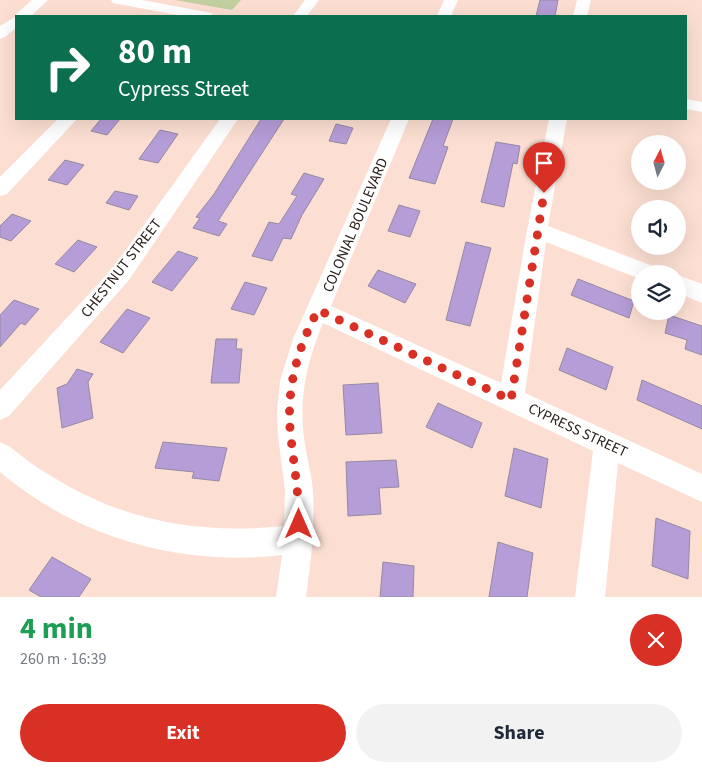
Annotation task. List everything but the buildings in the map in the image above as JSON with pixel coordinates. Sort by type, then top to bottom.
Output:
[{"type":"street","points":[[23,15],[42,0]]},
{"type":"street","points":[[118,0],[167,13],[193,15]]},
{"type":"street","points":[[301,15],[312,0]]},
{"type":"street","points":[[444,15],[451,0]]},
{"type":"street","points":[[580,15],[584,0]]},
{"type":"street","points":[[0,34],[15,22]]},
{"type":"street","points":[[687,104],[702,108]]},
{"type":"street","points":[[0,189],[67,120]]},
{"type":"street","name":"CHESTNUT STREET","points":[[0,408],[121,274],[228,120]]},
{"type":"street","name":"COLONIAL BOULEVARD","points":[[291,597],[299,538],[299,497],[290,428],[290,397],[298,355],[304,337],[318,310],[400,120]]},
{"type":"street","points":[[511,400],[537,230],[558,120]]},
{"type":"street","points":[[537,230],[631,267]]},
{"type":"street","points":[[686,287],[702,294]]},
{"type":"street","name":"CYPRESS STREET","points":[[318,310],[702,488]]},
{"type":"street","points":[[590,597],[607,444]]},
{"type":"street","points":[[0,455],[42,486],[82,508],[135,529],[181,540],[224,544],[274,542],[299,538]]},
{"type":"green space","points":[[175,0],[241,0],[232,10]]},
{"type":"route","points":[[299,524],[296,462],[290,428],[290,397],[295,364],[304,337],[318,310],[511,400],[544,193]]}]
